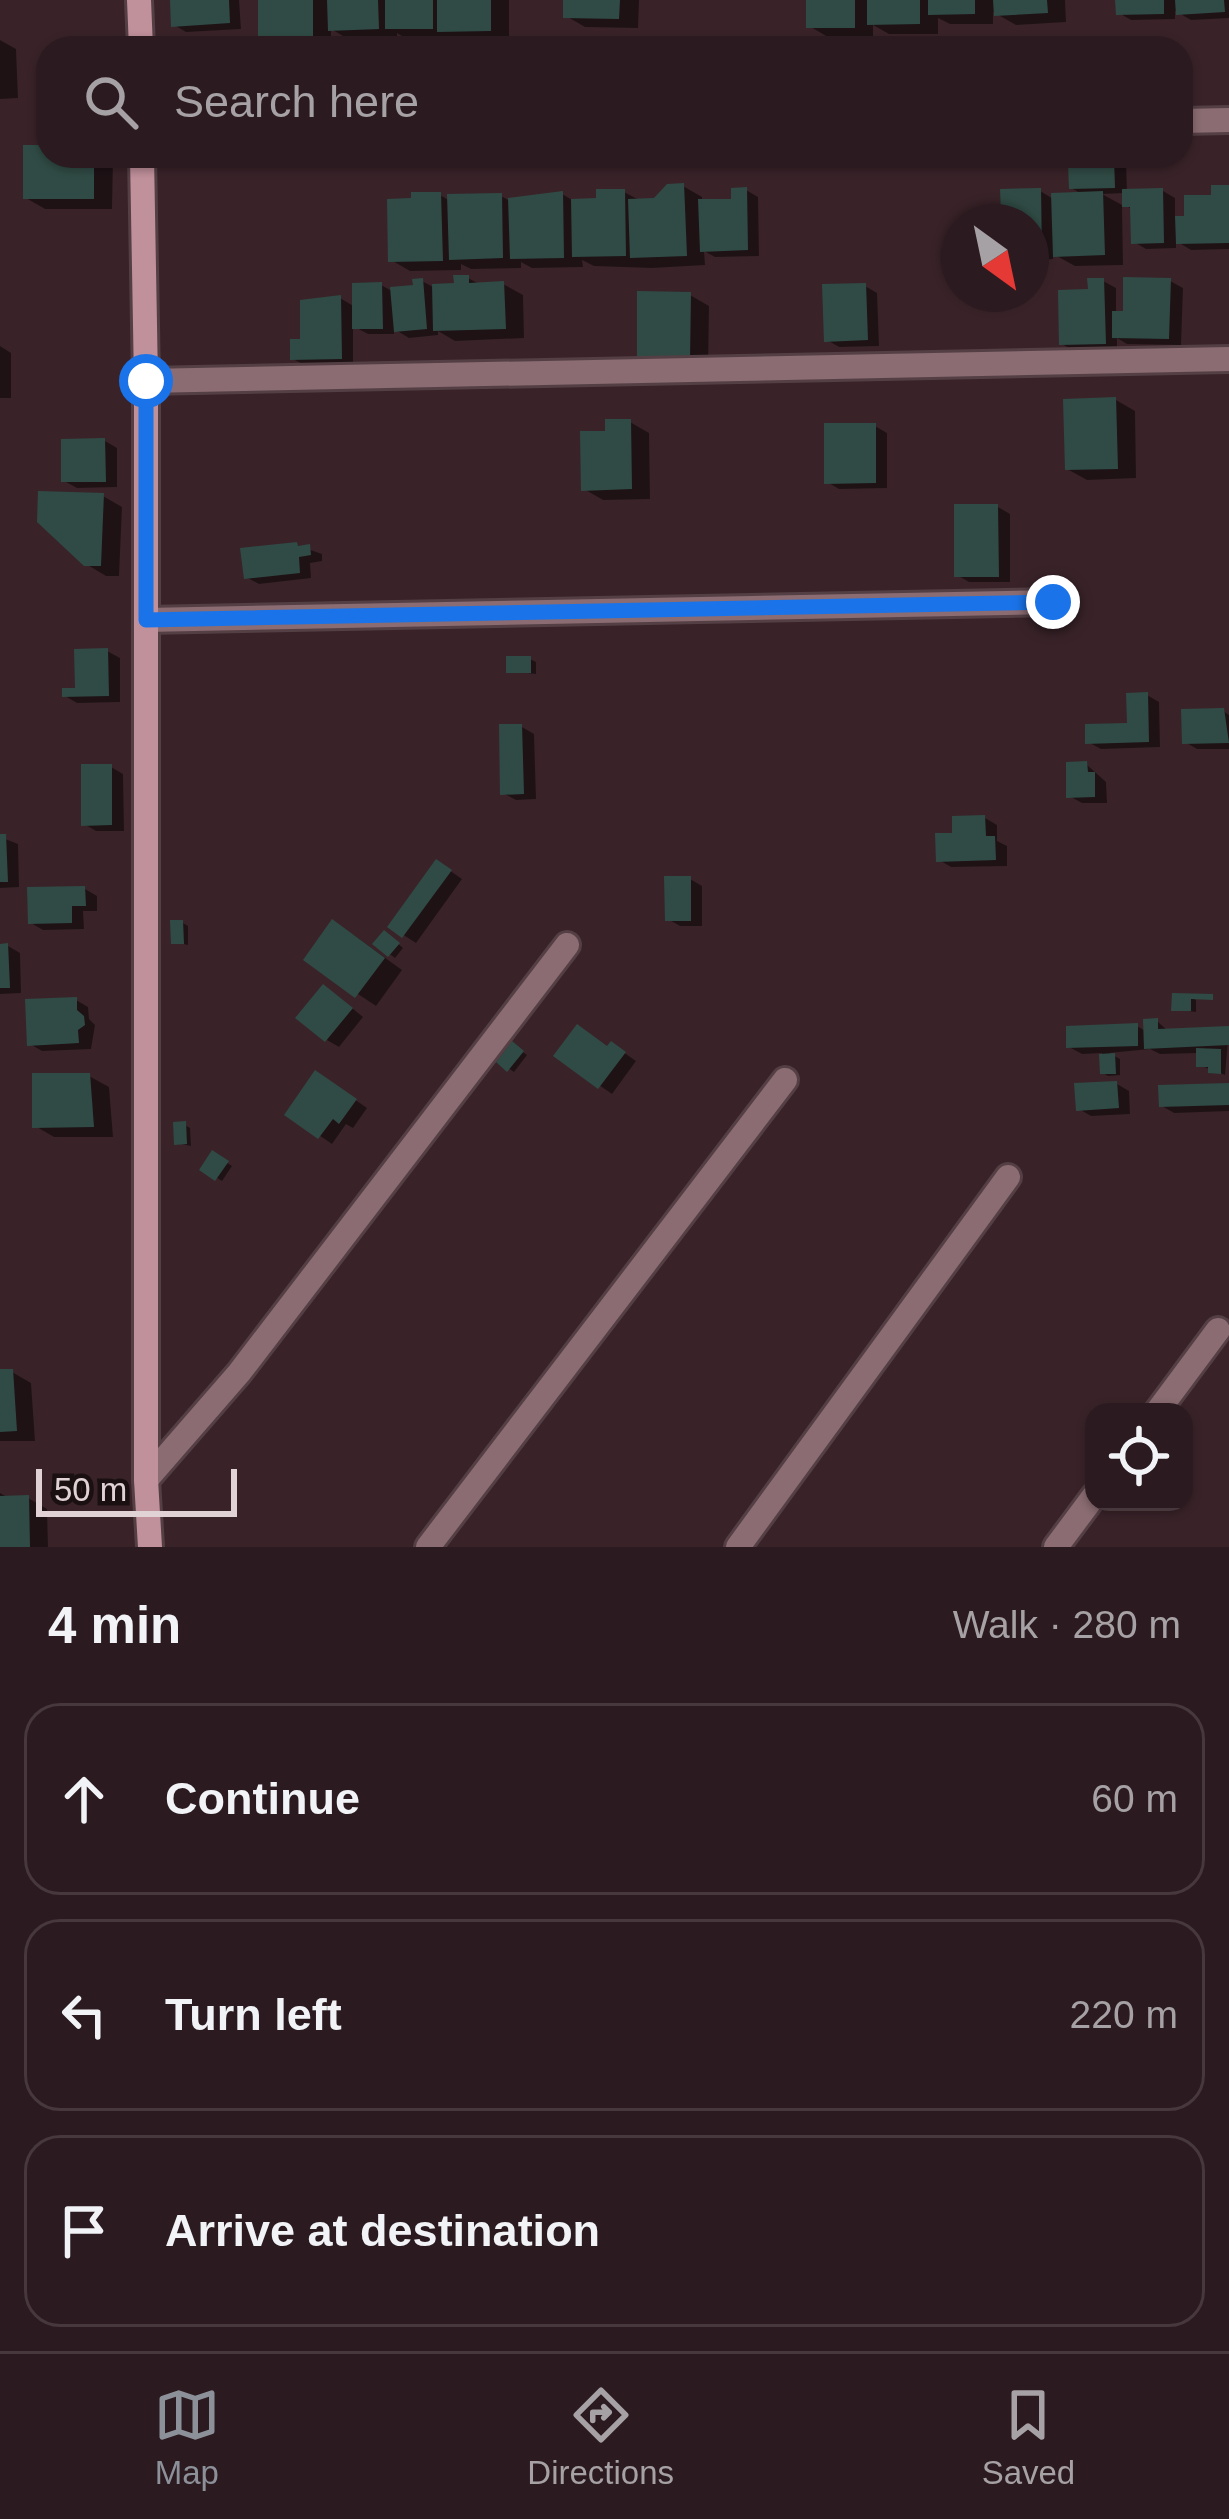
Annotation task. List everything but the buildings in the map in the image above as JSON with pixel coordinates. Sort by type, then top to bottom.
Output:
[{"type":"street","points":[[139,0],[140,36]]},
{"type":"street","points":[[1193,121],[1229,120]]},
{"type":"street","points":[[142,168],[146,1480],[150,1547]]},
{"type":"street","points":[[146,381],[1229,359]]},
{"type":"street","points":[[146,620],[1053,602]]},
{"type":"street","points":[[146,1480],[239,1373],[567,945]]},
{"type":"street","points":[[428,1547],[785,1081]]},
{"type":"street","points":[[738,1547],[1008,1177]]},
{"type":"street","points":[[1164,1403],[1218,1330]]},
{"type":"street","points":[[1056,1547],[1085,1508]]},
{"type":"route","points":[[146,381],[146,620],[1053,602]]}]
